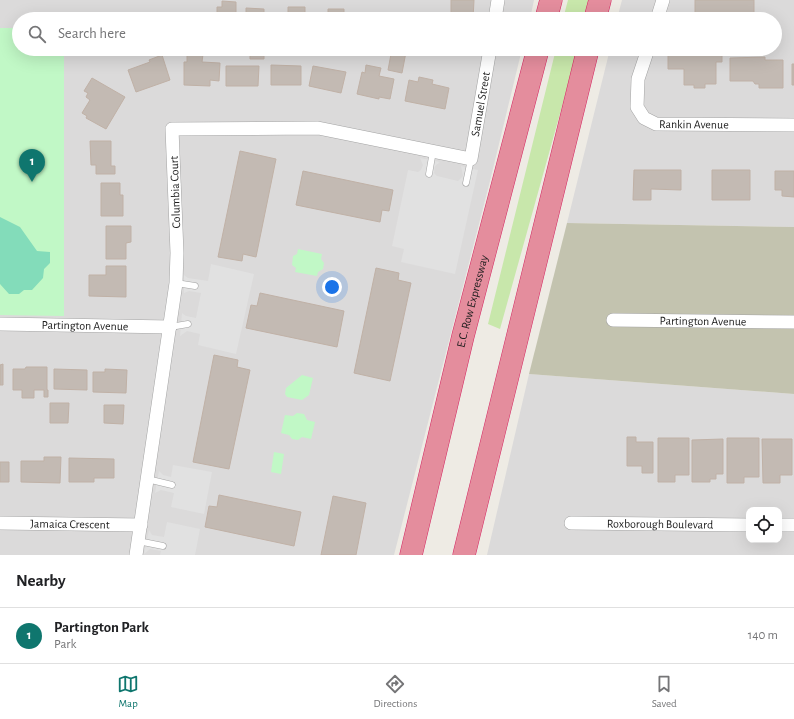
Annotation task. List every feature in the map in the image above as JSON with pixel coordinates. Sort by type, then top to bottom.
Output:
[{"type":"highway","points":[[548,12],[551,0]]},
{"type":"highway","points":[[597,12],[600,0]]},
{"type":"highway","name":"E.C. Row Expressway","points":[[411,555],[463,336],[536,56]]},
{"type":"highway","points":[[464,555],[586,56]]},
{"type":"street","points":[[496,12],[498,0]]},
{"type":"street","points":[[659,12],[663,0]]},
{"type":"street","name":"Samuel Street","points":[[471,159],[489,56]]},
{"type":"street","name":"Rankin Avenue","points":[[646,56],[638,79],[637,107],[644,118],[656,124],[794,125]]},
{"type":"street","name":"Columbia Court","points":[[136,555],[176,283],[177,253],[172,129],[318,128],[471,159]]},
{"type":"street","name":"Partington Avenue","points":[[613,320],[794,322]]},
{"type":"street","name":"Partington Avenue","points":[[0,324],[170,327]]},
{"type":"street","name":"Jamaica Crescent","points":[[0,523],[141,525]]},
{"type":"street","name":"Roxborough Boulevard","points":[[571,523],[746,525]]},
{"type":"street","points":[[782,525],[794,525]]},
{"type":"lane","points":[[429,174],[433,151]]},
{"type":"lane","points":[[466,183],[471,159]]},
{"type":"lane","points":[[176,283],[194,286]]},
{"type":"lane","points":[[170,327],[188,324]]},
{"type":"lane","points":[[147,479],[172,485]]},
{"type":"lane","points":[[138,541],[163,546]]},
{"type":"shaded area","points":[[0,0],[534,0],[531,12],[12,12],[12,56],[520,56],[490,181],[394,555],[0,555]]},
{"type":"shaded area","points":[[622,0],[794,0],[794,227],[567,223],[608,56],[782,56],[782,12],[619,12]]},
{"type":"shaded area","points":[[420,158],[440,162],[435,166],[434,173],[437,176],[458,181],[463,176],[461,166],[478,170],[455,274],[401,262],[404,249],[392,246],[408,170],[418,172],[421,170],[423,165]]},
{"type":"shaded area","points":[[567,223],[794,227],[794,394],[529,374]]},
{"type":"shaded area","points":[[211,264],[254,274],[236,354],[198,345],[200,334],[187,331],[180,336],[182,313],[186,316],[196,318],[201,293],[189,291],[184,293],[184,275],[188,278],[208,281]]},
{"type":"shaded area","points":[[529,374],[794,394],[794,555],[487,555]]},
{"type":"shaded area","points":[[173,465],[212,472],[204,514],[171,507],[174,493],[161,490],[155,493],[159,471],[163,475],[171,477]]},
{"type":"shaded area","points":[[167,522],[200,529],[195,555],[160,555],[161,551],[150,549],[144,554],[149,530],[152,535],[164,537]]},
{"type":"green space","points":[[568,0],[591,0],[588,12],[565,12]]},
{"type":"green space","points":[[0,28],[12,28],[12,56],[64,56],[64,316],[0,315]]},
{"type":"green space","points":[[554,56],[576,56],[500,329],[488,324]]},
{"type":"green space","points":[[0,217],[20,227],[37,251],[50,252],[50,263],[44,269],[43,278],[32,290],[24,290],[19,294],[9,294],[0,284]]},
{"type":"green space","points":[[298,249],[322,254],[321,259],[324,263],[323,269],[318,272],[317,276],[295,272],[296,268],[292,265],[293,256],[297,254]]},
{"type":"green space","points":[[302,375],[313,378],[309,395],[302,400],[287,397],[285,394],[286,388]]},
{"type":"green space","points":[[297,413],[304,414],[307,420],[315,422],[311,439],[302,437],[298,440],[292,439],[289,435],[281,433],[285,415],[293,416]]},
{"type":"green space","points":[[274,452],[284,454],[281,474],[271,472]]},
{"type":"building","points":[[451,0],[474,0],[473,12],[451,12]]},
{"type":"building","points":[[695,0],[754,0],[754,12],[695,12]]},
{"type":"building","points":[[222,1],[236,2],[236,12],[217,12],[217,7],[222,7]]},
{"type":"building","points":[[288,7],[305,7],[305,12],[288,12]]},
{"type":"building","points":[[246,8],[264,9],[264,12],[246,12]]},
{"type":"building","points":[[328,9],[344,9],[344,12],[328,12]]},
{"type":"building","points":[[162,56],[170,80],[136,92],[128,70],[150,62],[149,60]]},
{"type":"building","points":[[187,56],[203,56],[202,62],[220,63],[219,81],[210,80],[210,86],[184,85],[184,62],[187,62]]},
{"type":"building","points":[[250,56],[264,56],[264,59],[250,59]]},
{"type":"building","points":[[391,56],[405,56],[402,73],[388,70]]},
{"type":"building","points":[[668,56],[722,56],[722,62],[716,62],[716,84],[705,84],[705,88],[694,88],[694,85],[684,85],[684,69],[668,69]]},
{"type":"building","points":[[765,57],[765,60],[783,60],[783,88],[759,88],[759,84],[755,84],[753,81],[730,81],[730,58]]},
{"type":"building","points":[[792,64],[794,64],[794,85],[792,85]]},
{"type":"building","points":[[271,65],[301,66],[301,85],[271,85]]},
{"type":"building","points":[[366,65],[381,68],[379,76],[394,79],[390,99],[379,97],[379,99],[357,94],[362,72],[365,73]]},
{"type":"building","points":[[226,66],[259,66],[258,86],[226,86]]},
{"type":"building","points":[[313,66],[346,72],[341,93],[309,86]]},
{"type":"building","points":[[419,77],[433,80],[432,84],[449,88],[445,109],[405,101],[409,80],[418,82]]},
{"type":"building","points":[[92,78],[125,97],[106,129],[86,118],[87,116],[82,113],[90,100],[86,97],[88,93],[84,91]]},
{"type":"building","points":[[90,141],[111,141],[111,166],[115,166],[115,174],[96,174],[96,165],[91,165]]},
{"type":"building","points":[[240,151],[276,159],[256,257],[243,254],[242,261],[218,257]]},
{"type":"building","points":[[634,170],[681,170],[681,190],[651,189],[651,200],[633,200]]},
{"type":"building","points":[[712,170],[750,170],[750,200],[712,200]]},
{"type":"building","points":[[303,171],[393,190],[389,211],[382,210],[380,222],[296,205]]},
{"type":"building","points":[[775,171],[794,171],[794,197],[782,196],[782,190],[775,190]]},
{"type":"building","points":[[101,183],[120,183],[120,195],[123,195],[123,216],[101,216]]},
{"type":"building","points":[[106,226],[131,226],[131,242],[126,243],[126,259],[106,259]]},
{"type":"building","points":[[106,266],[126,266],[126,297],[89,296],[89,275],[106,275]]},
{"type":"building","points":[[376,268],[399,273],[398,280],[411,283],[390,381],[354,373]]},
{"type":"building","points":[[260,293],[344,311],[337,347],[246,328],[251,305],[257,306]]},
{"type":"building","points":[[214,355],[238,360],[237,367],[250,370],[229,469],[193,462]]},
{"type":"building","points":[[3,364],[3,385],[0,385],[0,365]]},
{"type":"building","points":[[26,367],[47,367],[48,397],[44,397],[44,390],[34,390],[34,398],[22,398],[22,390],[13,390],[13,369],[25,369]]},
{"type":"building","points":[[54,369],[87,370],[87,390],[54,389]]},
{"type":"building","points":[[105,369],[127,370],[126,393],[93,392],[93,372],[105,372]]},
{"type":"building","points":[[50,403],[69,403],[68,423],[50,423]]},
{"type":"building","points":[[104,405],[124,405],[123,424],[104,423]]},
{"type":"building","points":[[627,437],[636,437],[636,442],[653,442],[653,473],[642,473],[642,466],[627,466]]},
{"type":"building","points":[[658,438],[689,438],[689,475],[675,475],[675,482],[658,482]]},
{"type":"building","points":[[727,438],[759,438],[759,477],[744,477],[744,483],[727,483]]},
{"type":"building","points":[[723,439],[723,474],[716,474],[716,479],[710,479],[710,482],[692,482],[692,440]]},
{"type":"building","points":[[762,439],[792,439],[792,475],[780,475],[780,483],[763,483]]},
{"type":"building","points":[[44,457],[61,457],[60,483],[21,482],[21,461],[44,461]]},
{"type":"building","points":[[69,458],[114,459],[114,478],[94,478],[94,482],[69,482]]},
{"type":"building","points":[[0,462],[9,462],[9,482],[0,482]]},
{"type":"building","points":[[219,495],[301,512],[294,546],[205,527],[209,506],[217,507]]},
{"type":"building","points":[[333,496],[366,503],[356,555],[321,555]]},
{"type":"place","name":"Partington Park","points":[[32,182]]}]
